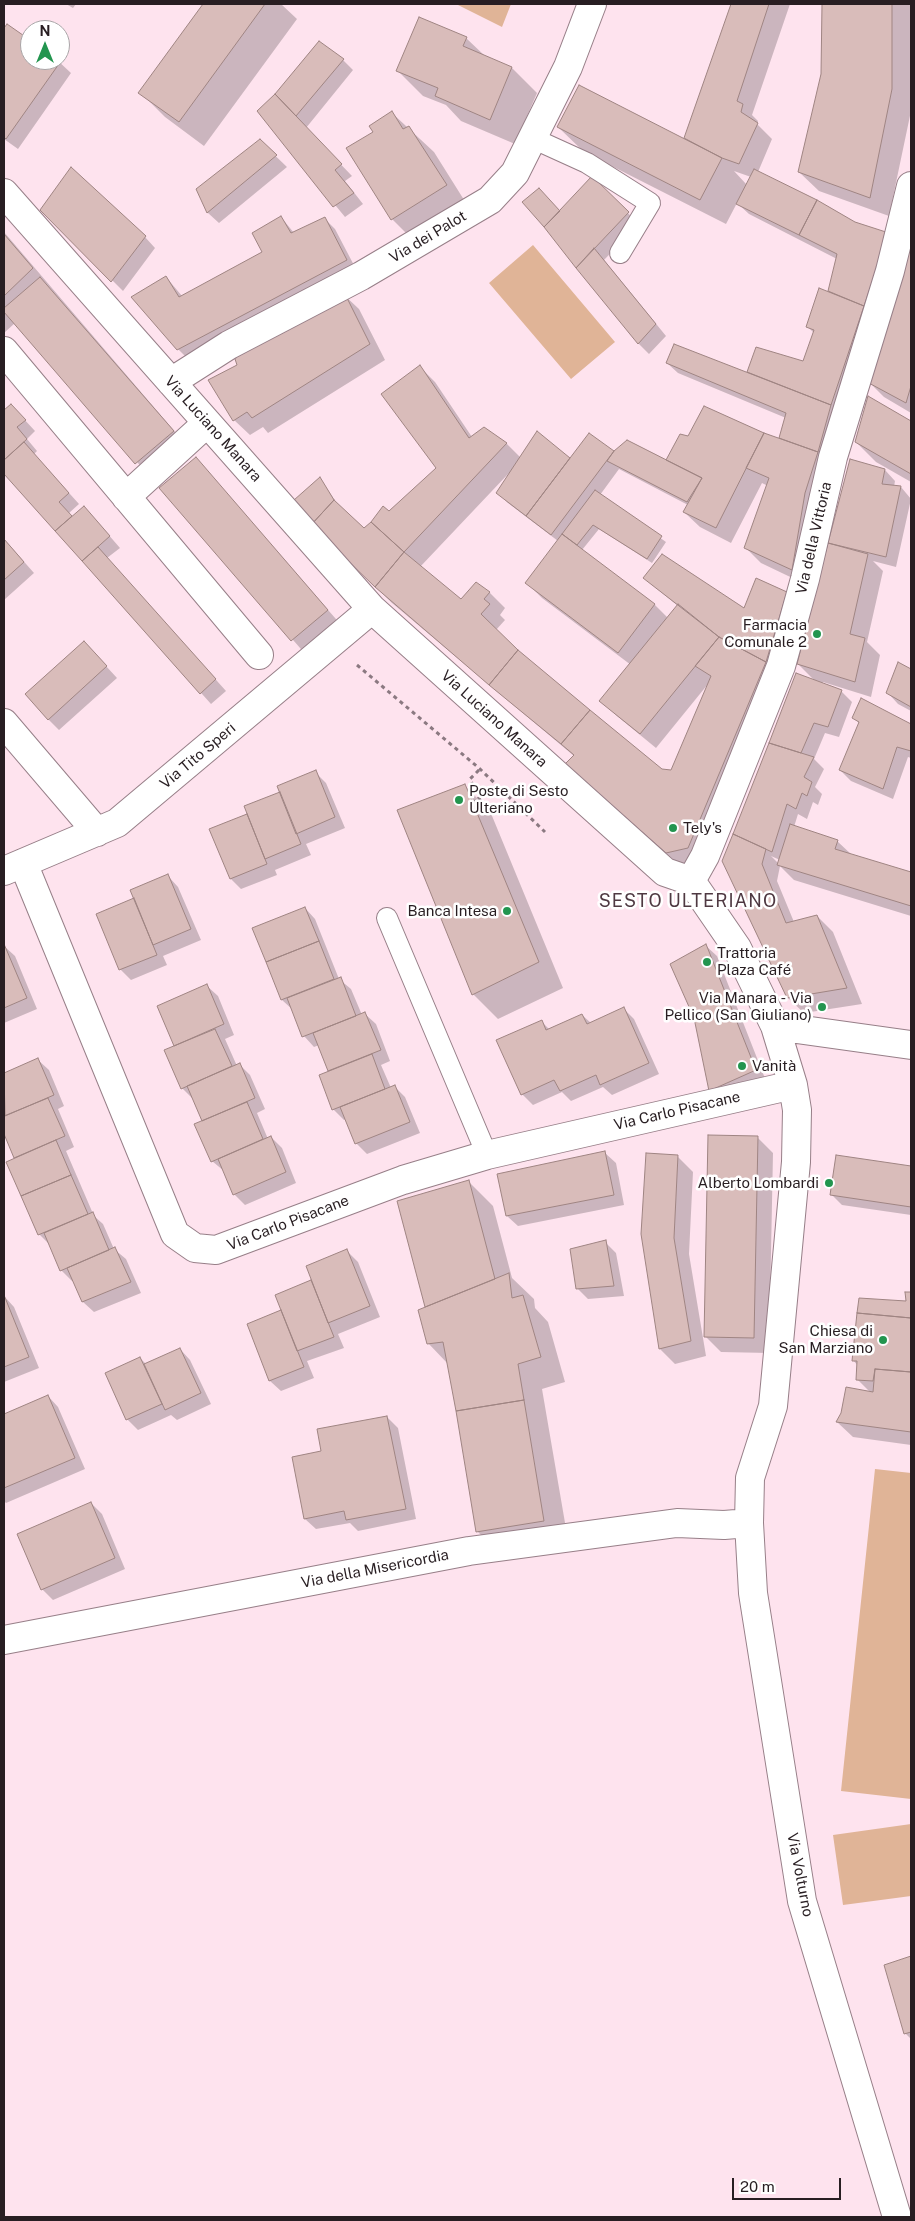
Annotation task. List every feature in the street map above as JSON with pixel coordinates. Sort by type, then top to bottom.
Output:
[{"type":"street","name":"Via dei Palot","points":[[171,382],[229,345],[361,276],[490,200],[515,173],[568,67],[592,4]]},
{"type":"street","name":"Via della Vittoria","points":[[690,881],[705,856],[781,666],[806,580],[833,457],[890,271],[911,186]]},
{"type":"street","name":"Via Luciano Manara","points":[[4,193],[372,609],[665,872],[690,881]]},
{"type":"street","points":[[4,351],[259,655]]},
{"type":"street","points":[[126,497],[208,423]]},
{"type":"street","name":"Via Tito Speri","points":[[13,867],[117,823],[372,609]]},
{"type":"street","points":[[4,724],[97,832]]},
{"type":"street","name":"Via Carlo Pisacane","points":[[13,867],[175,1234],[195,1248],[216,1250],[403,1180],[486,1155],[793,1085]]},
{"type":"street","points":[[690,881],[737,948],[775,1026],[793,1085],[797,1110],[796,1162],[790,1239],[773,1406],[750,1478],[749,1523]]},
{"type":"street","points":[[775,1026],[911,1045]]},
{"type":"street","name":"Via della Misericordia","points":[[5,1635],[469,1551],[677,1523],[724,1525],[749,1523]]},
{"type":"street","name":"Via Volturno","points":[[749,1523],[753,1593],[802,1901],[897,2217]]},
{"type":"lane","points":[[532,138],[588,163],[650,203],[620,253]]},
{"type":"lane","points":[[387,918],[486,1155]]},
{"type":"path","points":[[332,644],[480,768],[545,832]]},
{"type":"path","points":[[472,802],[480,800],[470,779],[480,768]]},
{"type":"shaded area","points":[[456,4],[511,4],[502,27]]},
{"type":"shaded area","points":[[533,245],[615,342],[571,379],[489,283]]},
{"type":"shaded area","points":[[875,1469],[911,1473],[911,1799],[841,1791]]},
{"type":"shaded area","points":[[911,1824],[911,1896],[843,1905],[833,1835]]},
{"type":"building","points":[[203,4],[265,4],[179,122],[138,93]]},
{"type":"building","points":[[731,4],[769,4],[737,101],[743,104],[741,112],[758,123],[739,164],[722,158],[684,138]]},
{"type":"building","points":[[822,4],[892,4],[892,89],[870,198],[798,172],[821,74]]},
{"type":"building","points":[[419,17],[467,37],[463,46],[512,67],[490,120],[435,96],[438,88],[396,71]]},
{"type":"building","points":[[7,24],[20,33],[20,70],[55,70],[6,139],[4,137],[4,28]]},
{"type":"building","points":[[319,41],[344,59],[296,116],[275,94]]},
{"type":"building","points":[[579,85],[722,158],[700,200],[557,127]]},
{"type":"building","points":[[275,94],[342,164],[335,170],[354,193],[333,207],[257,111]]},
{"type":"building","points":[[392,111],[403,129],[409,126],[447,185],[391,220],[346,148],[373,132],[369,126]]},
{"type":"building","points":[[260,139],[277,155],[207,213],[196,189]]},
{"type":"building","points":[[71,167],[146,236],[111,282],[40,210]]},
{"type":"building","points":[[754,169],[817,200],[799,235],[736,204]]},
{"type":"building","points":[[592,176],[629,212],[576,268],[544,227]]},
{"type":"building","points":[[539,188],[560,211],[544,227],[522,202]]},
{"type":"building","points":[[817,200],[855,222],[889,233],[864,306],[828,291],[837,254],[799,235]]},
{"type":"building","points":[[281,216],[291,233],[325,217],[347,260],[177,350],[131,297],[166,276],[179,297],[262,252],[252,233]]},
{"type":"building","points":[[4,234],[33,268],[4,296]]},
{"type":"building","points":[[911,246],[911,386],[906,403],[867,382]]},
{"type":"building","points":[[594,248],[656,324],[638,344],[576,268]]},
{"type":"building","points":[[40,277],[174,431],[135,464],[4,312],[4,308]]},
{"type":"building","points":[[819,288],[864,306],[831,405],[747,372],[756,347],[803,361],[814,330],[806,327]]},
{"type":"building","points":[[344,292],[370,344],[252,418],[247,412],[233,421],[208,380],[237,365],[234,356]]},
{"type":"building","points":[[674,344],[831,405],[818,452],[779,438],[786,413],[666,363]]},
{"type":"building","points":[[420,365],[469,438],[484,427],[507,443],[404,552],[371,522],[383,506],[389,511],[436,468],[381,394]]},
{"type":"building","points":[[868,396],[911,421],[911,474],[855,442]]},
{"type":"building","points":[[11,404],[26,420],[17,427],[27,439],[4,460],[4,410]]},
{"type":"building","points":[[704,406],[764,433],[716,528],[683,512],[702,478],[666,460],[680,434],[688,436]]},
{"type":"building","points":[[537,431],[570,458],[526,516],[496,493]]},
{"type":"building","points":[[589,433],[614,451],[551,535],[526,516]]},
{"type":"building","points":[[764,433],[818,452],[805,493],[792,570],[744,548],[769,478],[746,468]]},
{"type":"building","points":[[627,440],[702,478],[687,502],[607,461],[614,451]]},
{"type":"building","points":[[24,442],[69,493],[59,502],[72,516],[55,531],[4,474],[4,460]]},
{"type":"building","points":[[196,457],[328,610],[291,641],[159,488]]},
{"type":"building","points":[[850,459],[885,469],[882,484],[901,486],[886,557],[828,543]]},
{"type":"building","points":[[320,477],[334,500],[311,525],[294,500]]},
{"type":"building","points":[[595,490],[662,536],[647,559],[593,525],[577,545],[562,534]]},
{"type":"building","points":[[334,500],[364,528],[371,522],[404,552],[375,587],[311,525]]},
{"type":"building","points":[[84,506],[110,536],[82,561],[55,531]]},
{"type":"building","points":[[562,534],[655,604],[618,653],[525,583]]},
{"type":"building","points":[[4,539],[24,562],[4,580]]},
{"type":"building","points":[[828,543],[868,554],[850,634],[865,638],[855,682],[797,664]]},
{"type":"building","points":[[98,547],[216,679],[200,694],[82,561]]},
{"type":"building","points":[[404,552],[461,599],[476,582],[490,592],[484,599],[490,604],[481,614],[518,650],[489,685],[375,587]]},
{"type":"building","points":[[662,554],[744,608],[756,578],[787,592],[766,662],[719,637],[643,578]]},
{"type":"building","points":[[678,604],[719,637],[640,734],[599,701]]},
{"type":"building","points":[[719,637],[766,662],[688,848],[666,853],[565,764],[574,755],[561,744],[590,710],[662,769],[671,770],[711,676],[695,666]]},
{"type":"building","points":[[84,641],[107,666],[48,720],[25,694]]},
{"type":"building","points":[[518,650],[590,710],[561,744],[489,685]]},
{"type":"building","points":[[898,662],[911,669],[911,707],[886,693]]},
{"type":"building","points":[[796,673],[842,690],[828,727],[814,723],[801,753],[769,743]]},
{"type":"building","points":[[861,698],[911,724],[911,751],[897,747],[883,789],[839,770],[859,722],[852,718]]},
{"type":"building","points":[[769,743],[814,757],[804,777],[812,782],[807,796],[802,793],[796,809],[787,804],[772,852],[733,834]]},
{"type":"building","points":[[316,770],[335,817],[296,834],[277,786]]},
{"type":"building","points":[[465,784],[539,962],[472,995],[397,810]]},
{"type":"building","points":[[280,792],[301,844],[265,859],[244,806]]},
{"type":"building","points":[[247,814],[267,864],[230,879],[209,829]]},
{"type":"building","points":[[790,824],[838,840],[835,849],[911,872],[911,906],[777,865]]},
{"type":"building","points":[[733,834],[766,849],[762,864],[786,923],[817,915],[847,988],[787,998],[722,861]]},
{"type":"building","points":[[168,874],[191,929],[153,945],[130,890]]},
{"type":"building","points":[[134,898],[157,955],[119,970],[96,914]]},
{"type":"building","points":[[305,907],[319,941],[266,962],[252,928]]},
{"type":"building","points":[[319,941],[334,979],[281,1000],[266,962]]},
{"type":"building","points":[[4,944],[27,998],[4,1008]]},
{"type":"building","points":[[706,944],[756,1070],[709,1091],[694,1018],[670,964]]},
{"type":"building","points":[[341,977],[356,1016],[302,1037],[287,998]]},
{"type":"building","points":[[207,984],[224,1024],[174,1046],[157,1006]]},
{"type":"building","points":[[624,1007],[649,1063],[600,1085],[596,1075],[560,1091],[554,1080],[521,1095],[496,1040],[542,1020],[546,1030],[582,1014],[587,1024]]},
{"type":"building","points":[[365,1012],[381,1050],[328,1071],[313,1033]]},
{"type":"building","points":[[215,1029],[232,1066],[181,1089],[164,1050]]},
{"type":"building","points":[[372,1054],[385,1089],[332,1110],[319,1075]]},
{"type":"building","points":[[38,1058],[54,1095],[5,1116],[4,1073]]},
{"type":"building","points":[[240,1063],[255,1098],[202,1121],[187,1086]]},
{"type":"building","points":[[395,1085],[410,1122],[355,1144],[340,1107]]},
{"type":"building","points":[[48,1098],[65,1136],[14,1158],[4,1134],[4,1116]]},
{"type":"building","points":[[247,1102],[263,1139],[211,1162],[194,1124]]},
{"type":"building","points":[[708,1135],[758,1136],[754,1338],[704,1337]]},
{"type":"building","points":[[271,1136],[286,1172],[233,1195],[218,1159]]},
{"type":"building","points":[[56,1140],[71,1175],[21,1196],[6,1162]]},
{"type":"building","points":[[605,1151],[614,1195],[506,1216],[497,1174]]},
{"type":"building","points":[[646,1153],[678,1155],[674,1238],[691,1341],[659,1349],[641,1234]]},
{"type":"building","points":[[836,1155],[911,1166],[911,1207],[830,1195]]},
{"type":"building","points":[[71,1175],[88,1214],[38,1235],[21,1196]]},
{"type":"building","points":[[469,1180],[495,1279],[425,1307],[397,1201]]},
{"type":"building","points":[[93,1212],[109,1250],[60,1271],[44,1233]]},
{"type":"building","points":[[606,1240],[614,1286],[576,1289],[570,1249]]},
{"type":"building","points":[[115,1247],[131,1282],[82,1302],[67,1268]]},
{"type":"building","points":[[347,1249],[370,1306],[328,1323],[306,1266]]},
{"type":"building","points":[[509,1273],[512,1298],[523,1295],[541,1357],[518,1364],[524,1400],[456,1411],[443,1342],[427,1344],[418,1310]]},
{"type":"building","points":[[311,1280],[334,1337],[297,1351],[275,1295]]},
{"type":"building","points":[[905,1292],[911,1292],[911,1318],[857,1313],[859,1298],[906,1301]]},
{"type":"building","points":[[4,1295],[29,1357],[4,1367]]},
{"type":"building","points":[[281,1310],[304,1367],[269,1381],[247,1324]]},
{"type":"building","name":"Chiesa di San Marziano","points":[[857,1313],[911,1318],[911,1372],[875,1369],[873,1381],[856,1380],[857,1361],[852,1361]]},
{"type":"building","points":[[180,1348],[201,1393],[165,1410],[144,1364]]},
{"type":"building","points":[[140,1357],[162,1404],[126,1420],[105,1373]]},
{"type":"building","points":[[875,1369],[911,1372],[911,1432],[836,1422],[841,1413],[846,1387],[873,1392]]},
{"type":"building","points":[[48,1395],[75,1458],[4,1488],[4,1414]]},
{"type":"building","points":[[524,1400],[544,1521],[476,1532],[456,1411]]},
{"type":"building","points":[[387,1416],[406,1509],[346,1520],[344,1511],[304,1519],[292,1457],[321,1451],[317,1429]]},
{"type":"building","points":[[91,1502],[115,1558],[41,1590],[17,1534]]},
{"type":"building","points":[[911,1956],[911,2032],[904,2034],[884,1965]]},
{"type":"place","name":"Farmacia Comunale 2","points":[[817,634]]},
{"type":"place","name":"Poste di Sesto Ulteriano","points":[[459,800]]},
{"type":"place","name":"Tely's","points":[[673,828]]},
{"type":"place","name":"Banca Intesa","points":[[507,911]]},
{"type":"place","name":"Trattoria Plaza Café","points":[[707,962]]},
{"type":"place","name":"Via Manara - Via Pellico (San Giuliano)","points":[[822,1007]]},
{"type":"place","name":"Vanità","points":[[742,1066]]},
{"type":"place","name":"Alberto Lombardi","points":[[829,1183]]},
{"type":"place","name":"Chiesa di San Marziano","points":[[883,1340]]},
{"type":"district","name":"SESTO ULTERIANO","points":[[688,901]]}]
